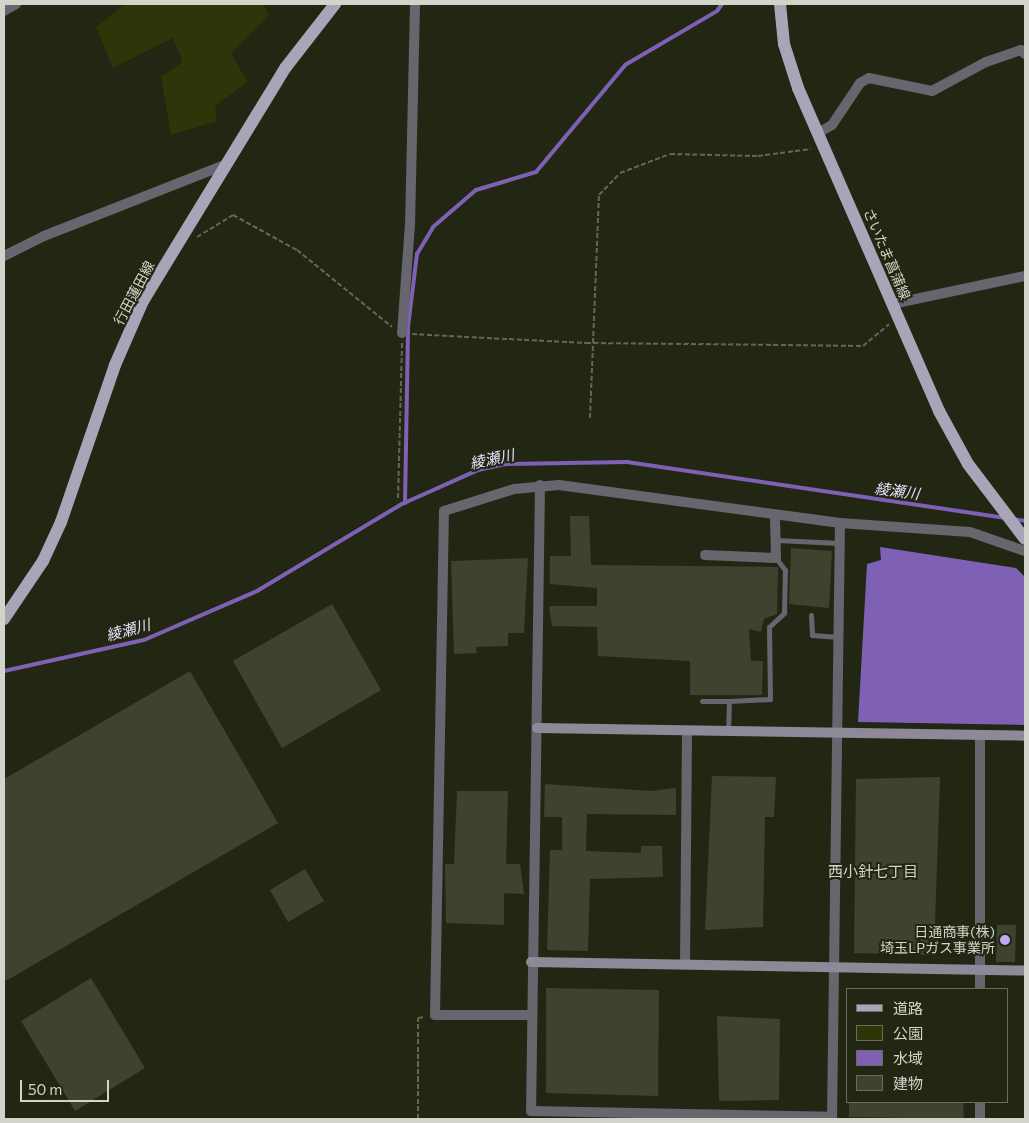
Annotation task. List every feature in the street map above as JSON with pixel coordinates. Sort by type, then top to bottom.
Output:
[{"type":"main road","name":"行田蓮田線","points":[[4,619],[43,561],[61,522],[115,365],[143,301],[286,67],[335,4]]},
{"type":"main road","name":"さいたま菖蒲線","points":[[780,4],[790,64],[818,134],[894,309],[954,440],[997,505],[1025,539]]},
{"type":"street","points":[[4,11],[16,4]]},
{"type":"street","points":[[402,333],[410,225],[415,4]]},
{"type":"street","points":[[818,134],[832,125],[860,83],[869,78],[932,90],[986,62],[1021,50],[1025,54]]},
{"type":"street","points":[[4,256],[44,236],[227,164]]},
{"type":"street","points":[[894,309],[1025,276]]},
{"type":"street","points":[[540,485],[537,728],[530,1015],[531,1111],[832,1118],[840,523]]},
{"type":"street","points":[[530,1015],[435,1014],[444,511],[481,497],[540,485],[775,516],[840,523],[970,532],[1025,551]]},
{"type":"street","points":[[705,555],[776,558],[775,516]]},
{"type":"street","points":[[537,728],[1025,736]]},
{"type":"street","points":[[685,963],[688,731]]},
{"type":"street","points":[[980,735],[980,988]]},
{"type":"street","points":[[531,962],[685,963],[1025,971]]},
{"type":"street","points":[[980,1103],[980,1119]]},
{"type":"lane","points":[[776,540],[840,543]]},
{"type":"lane","points":[[702,701],[770,699],[769,627],[784,614],[785,570],[776,558]]},
{"type":"lane","points":[[812,614],[812,635],[839,637]]},
{"type":"lane","points":[[728,732],[730,701]]},
{"type":"path","points":[[590,418],[599,195],[620,174],[670,154],[758,156],[824,147]]},
{"type":"path","points":[[191,240],[233,215],[297,250],[402,333],[586,344],[863,346],[894,309]]},
{"type":"path","points":[[398,498],[402,333]]},
{"type":"path","points":[[418,1119],[418,1018],[435,1014]]},
{"type":"green space","points":[[125,4],[263,4],[269,15],[231,53],[247,82],[215,106],[217,121],[171,135],[161,77],[183,62],[173,38],[113,68],[96,27]]},
{"type":"water","points":[[880,547],[1016,568],[1025,577],[1025,725],[858,722],[867,564],[881,560]]},
{"type":"building","points":[[570,516],[589,516],[591,565],[778,567],[777,614],[764,619],[761,632],[749,629],[751,661],[763,661],[762,695],[690,695],[690,661],[598,656],[597,627],[552,626],[549,606],[597,606],[597,588],[550,584],[550,556],[571,556]]},
{"type":"building","points":[[791,548],[832,551],[829,608],[789,604]]},
{"type":"building","points":[[528,558],[524,633],[508,633],[508,646],[476,647],[477,653],[454,654],[451,561]]},
{"type":"building","points":[[332,604],[381,690],[282,748],[233,661]]},
{"type":"building","points":[[190,671],[278,823],[4,982],[4,779]]},
{"type":"building","points":[[712,776],[776,777],[774,817],[765,817],[763,927],[705,930]]},
{"type":"building","points":[[940,777],[934,955],[854,953],[856,779]]},
{"type":"building","points":[[545,784],[651,791],[676,788],[676,815],[587,814],[586,851],[641,853],[641,846],[662,846],[663,877],[590,879],[588,951],[547,950],[550,850],[562,850],[562,817],[544,817]]},
{"type":"building","points":[[457,791],[508,791],[506,864],[520,864],[524,894],[504,893],[504,925],[446,923],[445,864],[454,864]]},
{"type":"building","points":[[305,869],[324,901],[288,922],[270,890]]},
{"type":"building","points":[[997,925],[1016,925],[1015,962],[996,962]]},
{"type":"building","points":[[91,978],[145,1068],[75,1111],[21,1021]]},
{"type":"building","points":[[546,988],[659,990],[658,1096],[546,1093]]},
{"type":"building","points":[[717,1016],[780,1019],[779,1100],[719,1101]]},
{"type":"building","points":[[849,1103],[963,1103],[964,1119],[849,1117]]},
{"type":"waterway","points":[[405,503],[408,327],[417,254],[433,227],[476,190],[536,172],[625,65],[717,11],[722,4]]},
{"type":"waterway","name":"綾瀬川","points":[[4,671],[144,640],[257,591],[402,504],[478,470],[507,464],[627,462],[1004,518]]},
{"type":"waterway","name":"綾瀬川","points":[[1013,519],[1025,521]]},
{"type":"place","name":"日通商事(株) 埼玉LPガス事業所","points":[[1005,940]]},
{"type":"district","name":"西小針七丁目","points":[[873,872]]}]
